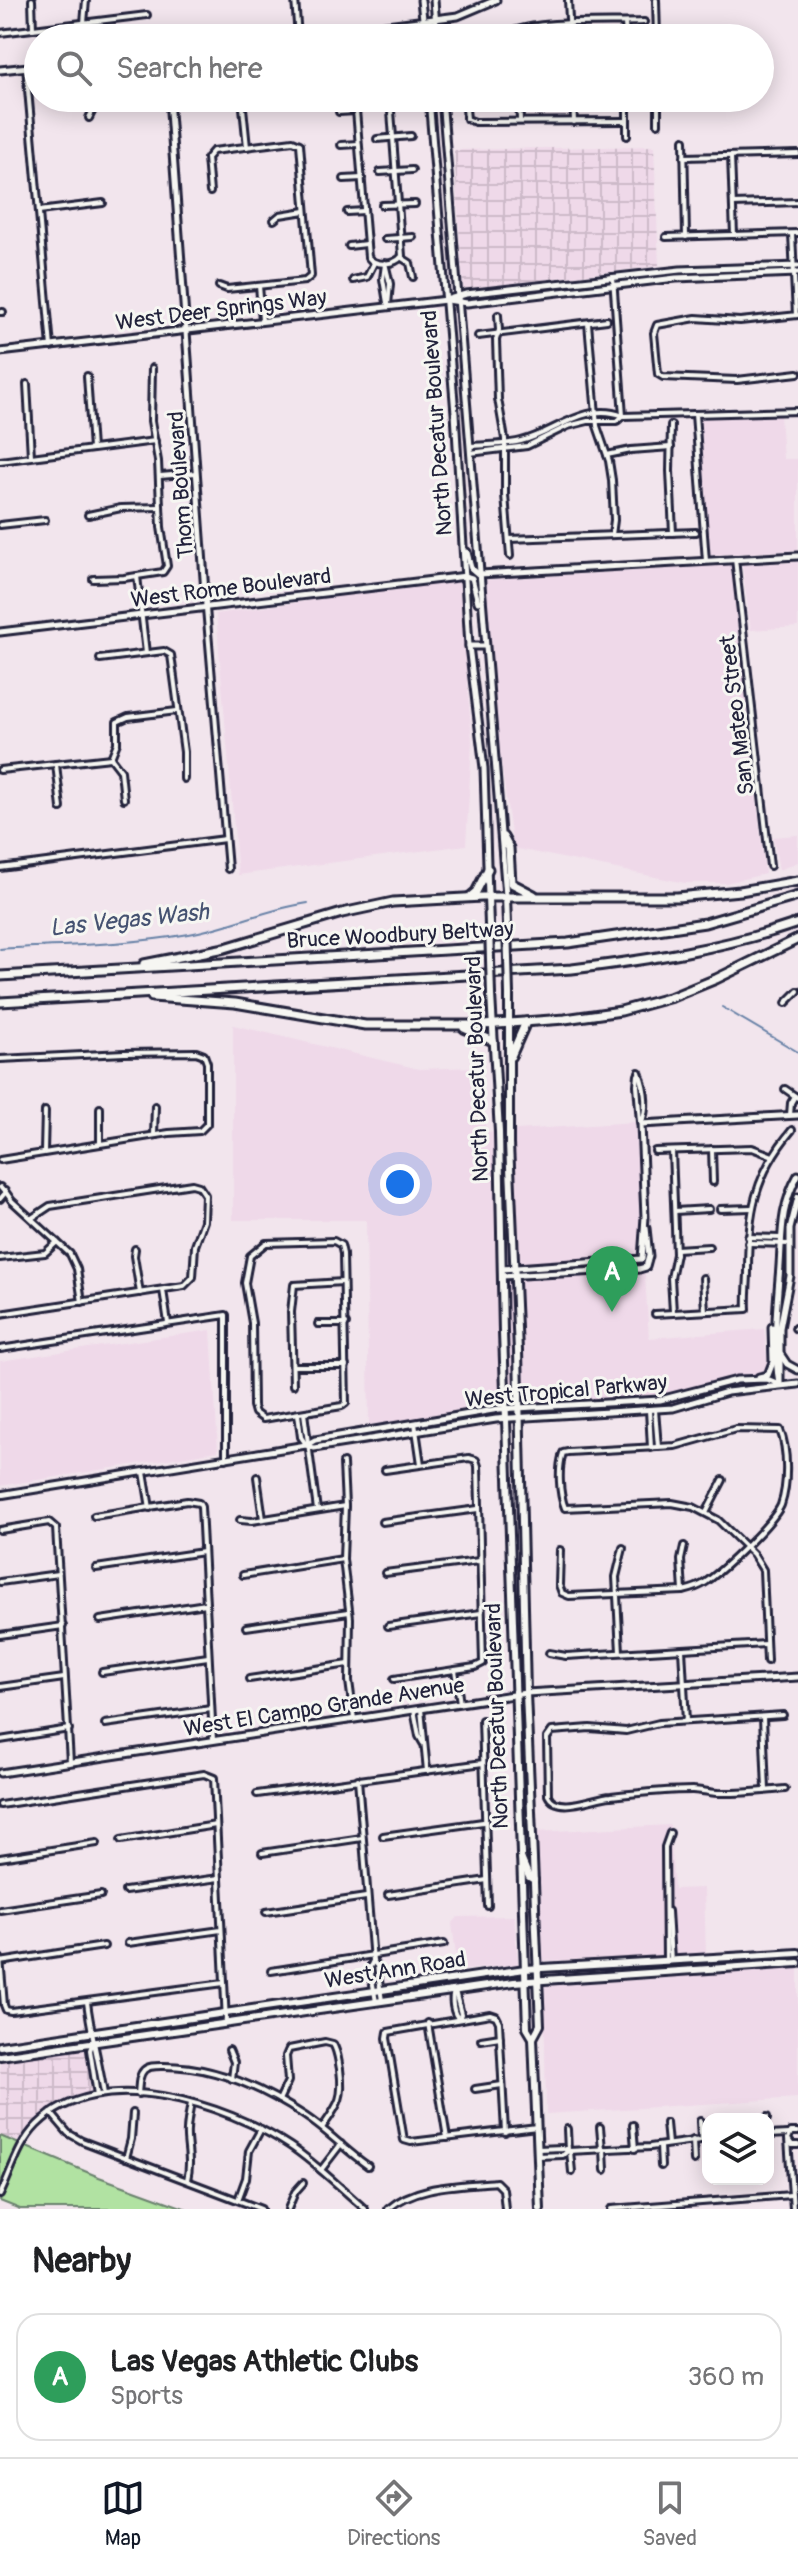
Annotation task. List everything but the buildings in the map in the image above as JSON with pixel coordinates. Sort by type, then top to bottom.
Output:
[{"type":"highway","points":[[503,837],[509,848],[513,885],[540,897]]},
{"type":"highway","points":[[469,897],[476,892],[488,869]]},
{"type":"highway","points":[[102,970],[225,948],[374,905],[420,899],[685,897],[798,881]]},
{"type":"highway","name":"Bruce Woodbury Beltway","points":[[0,976],[568,943],[705,923],[798,896]]},
{"type":"highway","name":"Bruce Woodbury Beltway","points":[[0,1002],[572,969],[715,947],[798,923]]},
{"type":"highway","points":[[117,995],[235,1003],[365,1025],[492,1025],[594,1016],[659,1001],[705,984],[798,939]]},
{"type":"highway","points":[[511,1056],[526,1022]]},
{"type":"highway","points":[[458,1026],[493,1041]]},
{"type":"main road","points":[[421,0],[423,24]]},
{"type":"main road","points":[[434,0],[436,24]]},
{"type":"main road","points":[[392,24],[467,14],[496,0]]},
{"type":"main road","points":[[0,70],[24,67]]},
{"type":"main road","name":"Thom Boulevard","points":[[170,112],[206,606]]},
{"type":"main road","name":"North Decatur Boulevard","points":[[430,112],[464,543],[469,646],[484,768],[492,1025],[499,1132],[519,1836],[527,2028],[533,2038],[540,2209]]},
{"type":"main road","name":"North Decatur Boulevard","points":[[443,112],[506,896],[511,1056],[509,1144],[540,2025],[533,2038]]},
{"type":"main road","name":"West Deer Springs Way","points":[[0,352],[446,300],[458,295],[613,281],[795,270]]},
{"type":"main road","name":"West Deer Springs Way","points":[[446,300],[458,303],[613,281]]},
{"type":"main road","points":[[464,543],[471,568],[479,574],[798,556]]},
{"type":"main road","points":[[466,576],[472,578],[482,615]]},
{"type":"main road","name":"West Rome Boulevard","points":[[0,632],[466,576]]},
{"type":"main road","points":[[469,646],[485,646]]},
{"type":"main road","points":[[570,1268],[639,1269],[649,1262],[641,1124],[798,1115]]},
{"type":"main road","points":[[737,1380],[764,1376],[771,1371],[772,1317],[780,1272],[779,1241],[787,1200],[798,1175]]},
{"type":"main road","points":[[779,1384],[782,1377],[780,1328],[790,1276],[790,1241],[798,1197]]},
{"type":"main road","points":[[502,1272],[640,1260],[643,1256],[645,1217]]},
{"type":"main road","points":[[604,1263],[639,1269]]},
{"type":"main road","points":[[776,1302],[779,1384]]},
{"type":"main road","points":[[781,1354],[787,1364],[798,1370]]},
{"type":"main road","name":"West Tropical Parkway","points":[[0,1495],[226,1459],[306,1445],[315,1440],[505,1409],[651,1401],[686,1396],[737,1380],[767,1379],[779,1384],[798,1384]]},
{"type":"main road","name":"West Tropical Parkway","points":[[306,1445],[314,1448],[506,1419],[652,1410],[687,1405],[727,1392],[770,1388],[779,1384]]},
{"type":"main road","points":[[356,1441],[378,1430]]},
{"type":"main road","name":"West El Campo Grande Avenue","points":[[0,1773],[526,1693],[798,1677]]},
{"type":"main road","points":[[519,1836],[532,1836]]},
{"type":"main road","points":[[520,1855],[529,1877],[534,1880]]},
{"type":"main road","name":"West Ann Road","points":[[0,2046],[525,1969],[798,1953]]},
{"type":"main road","points":[[670,1971],[676,1965],[699,1959]]},
{"type":"main road","points":[[634,1974],[658,1968],[668,1961]]},
{"type":"main road","name":"West Ann Road","points":[[0,2056],[526,1981],[798,1963]]},
{"type":"street","points":[[32,0],[33,24]]},
{"type":"street","points":[[84,23],[86,0]]},
{"type":"street","points":[[295,0],[297,24]]},
{"type":"street","points":[[568,0],[569,24]]},
{"type":"street","points":[[656,0],[657,24]]},
{"type":"street","points":[[76,24],[147,15]]},
{"type":"street","points":[[597,24],[644,22]]},
{"type":"street","points":[[0,33],[24,30]]},
{"type":"street","points":[[30,112],[51,347]]},
{"type":"street","points":[[89,118],[92,112]]},
{"type":"street","points":[[243,112],[247,147]]},
{"type":"street","points":[[356,112],[368,257],[374,263],[396,262],[402,258]]},
{"type":"street","points":[[391,112],[402,258]]},
{"type":"street","points":[[468,112],[469,120],[625,121]]},
{"type":"street","points":[[520,112],[520,120]]},
{"type":"street","points":[[574,112],[574,122]]},
{"type":"street","points":[[626,112],[627,136]]},
{"type":"street","points":[[658,112],[658,124]]},
{"type":"street","points":[[377,139],[411,136]]},
{"type":"street","points":[[684,140],[686,237]]},
{"type":"street","points":[[210,192],[208,155],[213,151],[299,142],[309,278],[227,289],[219,286]]},
{"type":"street","points":[[341,145],[359,144]]},
{"type":"street","points":[[684,157],[798,154]]},
{"type":"street","points":[[731,156],[734,235]]},
{"type":"street","points":[[380,172],[412,170]]},
{"type":"street","points":[[344,179],[362,178]]},
{"type":"street","points":[[733,204],[798,202]]},
{"type":"street","points":[[39,211],[103,203]]},
{"type":"street","points":[[382,205],[415,204]]},
{"type":"street","points":[[274,220],[280,215],[306,211]]},
{"type":"street","points":[[347,212],[364,211]]},
{"type":"street","points":[[666,237],[795,234],[797,315],[740,321],[696,318],[655,328],[659,376],[737,380],[798,373]]},
{"type":"street","points":[[385,239],[413,237]]},
{"type":"street","points":[[349,246],[367,244]]},
{"type":"street","points":[[402,258],[410,263],[413,277]]},
{"type":"street","points":[[353,280],[367,277],[374,263]]},
{"type":"street","points":[[385,263],[390,284],[388,305]]},
{"type":"street","points":[[613,281],[623,416]]},
{"type":"street","points":[[259,286],[262,320]]},
{"type":"street","points":[[498,315],[498,399],[505,447],[510,556]]},
{"type":"street","points":[[478,336],[607,320]]},
{"type":"street","points":[[588,323],[597,421],[607,455],[613,496],[612,535]]},
{"type":"street","points":[[93,579],[160,573],[167,564],[162,540],[160,476],[149,402],[152,368]]},
{"type":"street","points":[[87,376],[92,449]]},
{"type":"street","points":[[27,384],[31,456]]},
{"type":"street","points":[[505,447],[538,435],[567,419],[596,414],[623,416],[798,411]]},
{"type":"street","points":[[695,414],[706,561]]},
{"type":"street","points":[[470,449],[535,443],[579,422],[617,421],[623,416]]},
{"type":"street","points":[[671,425],[673,533]]},
{"type":"street","points":[[0,461],[155,441]]},
{"type":"street","points":[[607,455],[671,447]]},
{"type":"street","points":[[160,476],[196,473]]},
{"type":"street","points":[[88,515],[121,508],[160,507]]},
{"type":"street","points":[[0,525],[45,520]]},
{"type":"street","points":[[509,539],[696,532]]},
{"type":"street","name":"San Mateo Street","points":[[735,559],[770,866]]},
{"type":"street","points":[[137,576],[146,653]]},
{"type":"street","name":"Thom Boulevard","points":[[206,606],[228,869]]},
{"type":"street","points":[[100,659],[164,651],[169,653],[174,665],[184,779]]},
{"type":"street","points":[[111,758],[117,743],[117,722],[128,717],[177,711]]},
{"type":"street","points":[[0,770],[111,758]]},
{"type":"street","points":[[111,758],[121,771],[124,799]]},
{"type":"street","points":[[56,764],[61,808]]},
{"type":"street","points":[[0,868],[225,839]]},
{"type":"street","points":[[786,1003],[798,991]]},
{"type":"street","points":[[0,1059],[196,1052],[204,1055],[207,1063],[207,1124],[204,1128],[0,1160]]},
{"type":"street","points":[[639,1072],[645,1115],[641,1124],[637,1085],[639,1072]]},
{"type":"street","points":[[785,1089],[796,1097],[790,1105],[790,1115]]},
{"type":"street","points":[[154,1135],[155,1106]]},
{"type":"street","points":[[100,1108],[100,1143]]},
{"type":"street","points":[[44,1152],[45,1111]]},
{"type":"street","points":[[655,1314],[747,1309],[748,1240],[752,1208],[761,1178],[792,1130]]},
{"type":"street","points":[[655,1151],[756,1148],[773,1156]]},
{"type":"street","points":[[712,1149],[713,1182]]},
{"type":"street","points":[[672,1151],[676,1249],[671,1278],[673,1312]]},
{"type":"street","points":[[0,1314],[163,1290],[190,1283],[205,1206],[203,1190],[192,1184],[50,1206],[32,1218]]},
{"type":"street","points":[[0,1199],[4,1196],[1,1188]]},
{"type":"street","points":[[1,1188],[70,1254],[77,1269],[82,1302]]},
{"type":"street","points":[[0,1199],[12,1201]]},
{"type":"street","points":[[720,1209],[752,1208]]},
{"type":"street","points":[[675,1211],[709,1209]]},
{"type":"street","points":[[748,1240],[790,1241]]},
{"type":"street","points":[[334,1241],[341,1245],[343,1282],[346,1403],[263,1419],[258,1416],[253,1406],[252,1323],[245,1283],[247,1264],[255,1250],[273,1242],[334,1241]]},
{"type":"street","points":[[0,1258],[45,1253],[57,1242]]},
{"type":"street","points":[[676,1249],[709,1247]]},
{"type":"street","points":[[135,1249],[140,1293]]},
{"type":"street","points":[[703,1278],[705,1311]]},
{"type":"street","points":[[293,1385],[291,1312],[294,1285],[343,1282]]},
{"type":"street","points":[[163,1290],[168,1323]]},
{"type":"street","points":[[0,1349],[226,1315],[226,1459]]},
{"type":"street","points":[[318,1324],[346,1324]]},
{"type":"street","points":[[293,1366],[346,1366]]},
{"type":"street","points":[[651,1401],[658,1447]]},
{"type":"street","points":[[651,1448],[652,1410]]},
{"type":"street","points":[[301,1413],[301,1437],[306,1445],[317,1510]]},
{"type":"street","points":[[415,1423],[421,1465]]},
{"type":"street","points":[[560,1550],[559,1585],[563,1595],[683,1591],[708,1581],[744,1546],[774,1517],[781,1504],[785,1478],[780,1430],[736,1429],[693,1442],[651,1448],[563,1453],[561,1457],[561,1493],[565,1508],[672,1503],[706,1513],[724,1525],[744,1546],[757,1559],[763,1570],[767,1661]]},
{"type":"street","points":[[650,1432],[657,1432]]},
{"type":"street","points":[[385,1470],[469,1458],[476,1460],[483,1663],[475,1667],[394,1679]]},
{"type":"street","points":[[343,1463],[343,1559],[354,1719]]},
{"type":"street","points":[[144,1472],[150,1508]]},
{"type":"street","points":[[257,1477],[263,1519]]},
{"type":"street","points":[[706,1513],[723,1480]]},
{"type":"street","points":[[94,1516],[187,1501],[199,1503],[213,1740]]},
{"type":"street","points":[[240,1520],[345,1506]]},
{"type":"street","points":[[382,1522],[478,1509]]},
{"type":"street","points":[[0,1530],[49,1522],[54,1524],[58,1534],[70,1762]]},
{"type":"street","points":[[683,1591],[681,1560],[684,1546]]},
{"type":"street","points":[[620,1653],[616,1570],[623,1548]]},
{"type":"street","points":[[96,1568],[203,1552]]},
{"type":"street","points":[[243,1575],[343,1559]]},
{"type":"street","points":[[385,1573],[479,1561]]},
{"type":"street","points":[[0,1582],[58,1574]]},
{"type":"street","points":[[100,1620],[206,1604]]},
{"type":"street","points":[[246,1627],[349,1612]]},
{"type":"street","points":[[388,1626],[481,1613]]},
{"type":"street","points":[[0,1635],[63,1626]]},
{"type":"street","points":[[549,1653],[566,1656],[767,1644]]},
{"type":"street","points":[[682,1649],[686,1721]]},
{"type":"street","points":[[102,1672],[208,1657]]},
{"type":"street","points":[[249,1679],[349,1664]]},
{"type":"street","points":[[455,1670],[460,1703]]},
{"type":"street","points":[[0,1687],[64,1678]]},
{"type":"street","points":[[105,1724],[211,1709]]},
{"type":"street","points":[[418,1710],[427,1771]]},
{"type":"street","points":[[783,1715],[659,1723],[626,1731],[590,1728],[549,1732],[548,1795],[551,1802],[573,1803],[606,1796],[674,1791],[724,1793],[785,1789]]},
{"type":"street","points":[[763,1717],[766,1791]]},
{"type":"street","points":[[482,1720],[488,1906]]},
{"type":"street","points":[[0,1740],[69,1729]]},
{"type":"street","points":[[257,1794],[483,1763]]},
{"type":"street","points":[[0,1805],[210,1775],[215,1782],[226,2024]]},
{"type":"street","points":[[358,1779],[366,1897],[373,1958],[377,1966],[379,2002]]},
{"type":"street","points":[[383,1836],[483,1822]]},
{"type":"street","points":[[121,1840],[216,1825]]},
{"type":"street","points":[[668,1961],[665,1847],[670,1833]]},
{"type":"street","points":[[262,1853],[362,1838]]},
{"type":"street","points":[[0,1858],[97,1843]]},
{"type":"street","points":[[125,1891],[219,1878]]},
{"type":"street","points":[[388,1895],[487,1880]]},
{"type":"street","points":[[0,1910],[101,1895]]},
{"type":"street","points":[[266,1912],[366,1897]]},
{"type":"street","points":[[128,1943],[221,1930]]},
{"type":"street","points":[[271,1971],[373,1958],[444,1944]]},
{"type":"street","points":[[104,1946],[0,1960],[6,2010],[17,2012],[224,1983]]},
{"type":"street","points":[[455,1991],[461,2014],[459,2019]]},
{"type":"street","points":[[87,2002],[104,2094]]},
{"type":"street","points":[[505,2132],[496,2016],[490,2014],[428,2023],[388,2032],[397,2114],[407,2142],[505,2132],[537,2127]]},
{"type":"street","points":[[428,2023],[447,2138]]},
{"type":"street","points":[[481,2040],[500,2037]]},
{"type":"street","points":[[93,2042],[90,2050],[97,2095]]},
{"type":"street","points":[[279,2100],[288,2081],[287,2051],[294,2046],[325,2042],[333,2044],[337,2051],[342,2096],[322,2128]]},
{"type":"street","points":[[229,2050],[234,2062],[232,2079]]},
{"type":"street","points":[[138,2094],[140,2077],[144,2069],[150,2066],[181,2065],[232,2079],[279,2100],[322,2128],[368,2166]]},
{"type":"street","points":[[475,2089],[502,2085]]},
{"type":"street","points":[[0,2195],[24,2142],[51,2113],[70,2102],[97,2095],[138,2094],[192,2102],[261,2129],[290,2146],[365,2209]]},
{"type":"street","points":[[187,2180],[191,2159],[187,2120],[192,2102]]},
{"type":"street","points":[[51,2113],[77,2139],[261,2209]]},
{"type":"street","points":[[126,2158],[133,2113]]},
{"type":"street","points":[[538,2152],[563,2155],[569,2151],[635,2149],[701,2140],[700,2121]]},
{"type":"street","points":[[666,2123],[668,2144]]},
{"type":"street","points":[[633,2125],[635,2149]]},
{"type":"street","points":[[600,2127],[605,2170]]},
{"type":"street","points":[[238,2200],[246,2178],[249,2151],[261,2129]]},
{"type":"street","points":[[567,2129],[572,2172]]},
{"type":"street","points":[[774,2135],[788,2136],[798,2132]]},
{"type":"street","points":[[788,2136],[792,2145],[798,2145]]},
{"type":"street","points":[[788,2136],[793,2209]]},
{"type":"street","points":[[693,2140],[694,2161]]},
{"type":"street","points":[[321,2170],[341,2144]]},
{"type":"street","points":[[660,2146],[661,2166]]},
{"type":"street","points":[[388,2209],[410,2195],[432,2189],[496,2182],[504,2193],[505,2209]]},
{"type":"street","points":[[288,2209],[295,2192],[303,2183]]},
{"type":"street","points":[[611,2209],[791,2195]]},
{"type":"shaded area","points":[[654,146],[659,266],[463,289],[454,150]]},
{"type":"shaded area","points":[[780,415],[783,459],[798,459],[798,550],[709,555],[700,419]]},
{"type":"shaded area","points":[[798,562],[798,627],[751,630],[742,565]]},
{"type":"shaded area","points":[[731,565],[765,874],[726,883],[685,883],[513,848],[492,697],[483,580]]},
{"type":"shaded area","points":[[459,579],[472,741],[466,845],[238,875],[216,614]]},
{"type":"shaded area","points":[[798,835],[798,862],[779,870],[773,837]]},
{"type":"shaded area","points":[[233,1025],[419,1069],[476,1067],[486,1132],[635,1122],[649,1338],[764,1329],[768,1366],[764,1373],[728,1377],[657,1397],[521,1404],[369,1425],[366,1220],[233,1220]]},
{"type":"shaded area","points":[[211,1330],[218,1451],[0,1486],[0,1361]]},
{"type":"shaded area","points":[[670,1825],[674,1889],[704,1888],[706,1955],[541,1961],[536,1832]]},
{"type":"shaded area","points":[[514,1916],[518,1964],[458,1971],[452,1924],[458,1917]]},
{"type":"shaded area","points":[[798,1968],[798,2098],[546,2114],[544,1986]]},
{"type":"shaded area","points":[[86,2049],[92,2092],[68,2099],[50,2109],[16,2143],[0,2136],[0,2059]]},
{"type":"green space","points":[[0,2136],[187,2209],[20,2209],[0,2201]]},
{"type":"waterway","name":"Las Vegas Wash","points":[[0,949],[166,938],[308,903]]},
{"type":"waterway","name":"Las Vegas Wash","points":[[722,1007],[798,1052]]},
{"type":"place","name":"Las Vegas Athletic Clubs","points":[[612,1312]]}]
